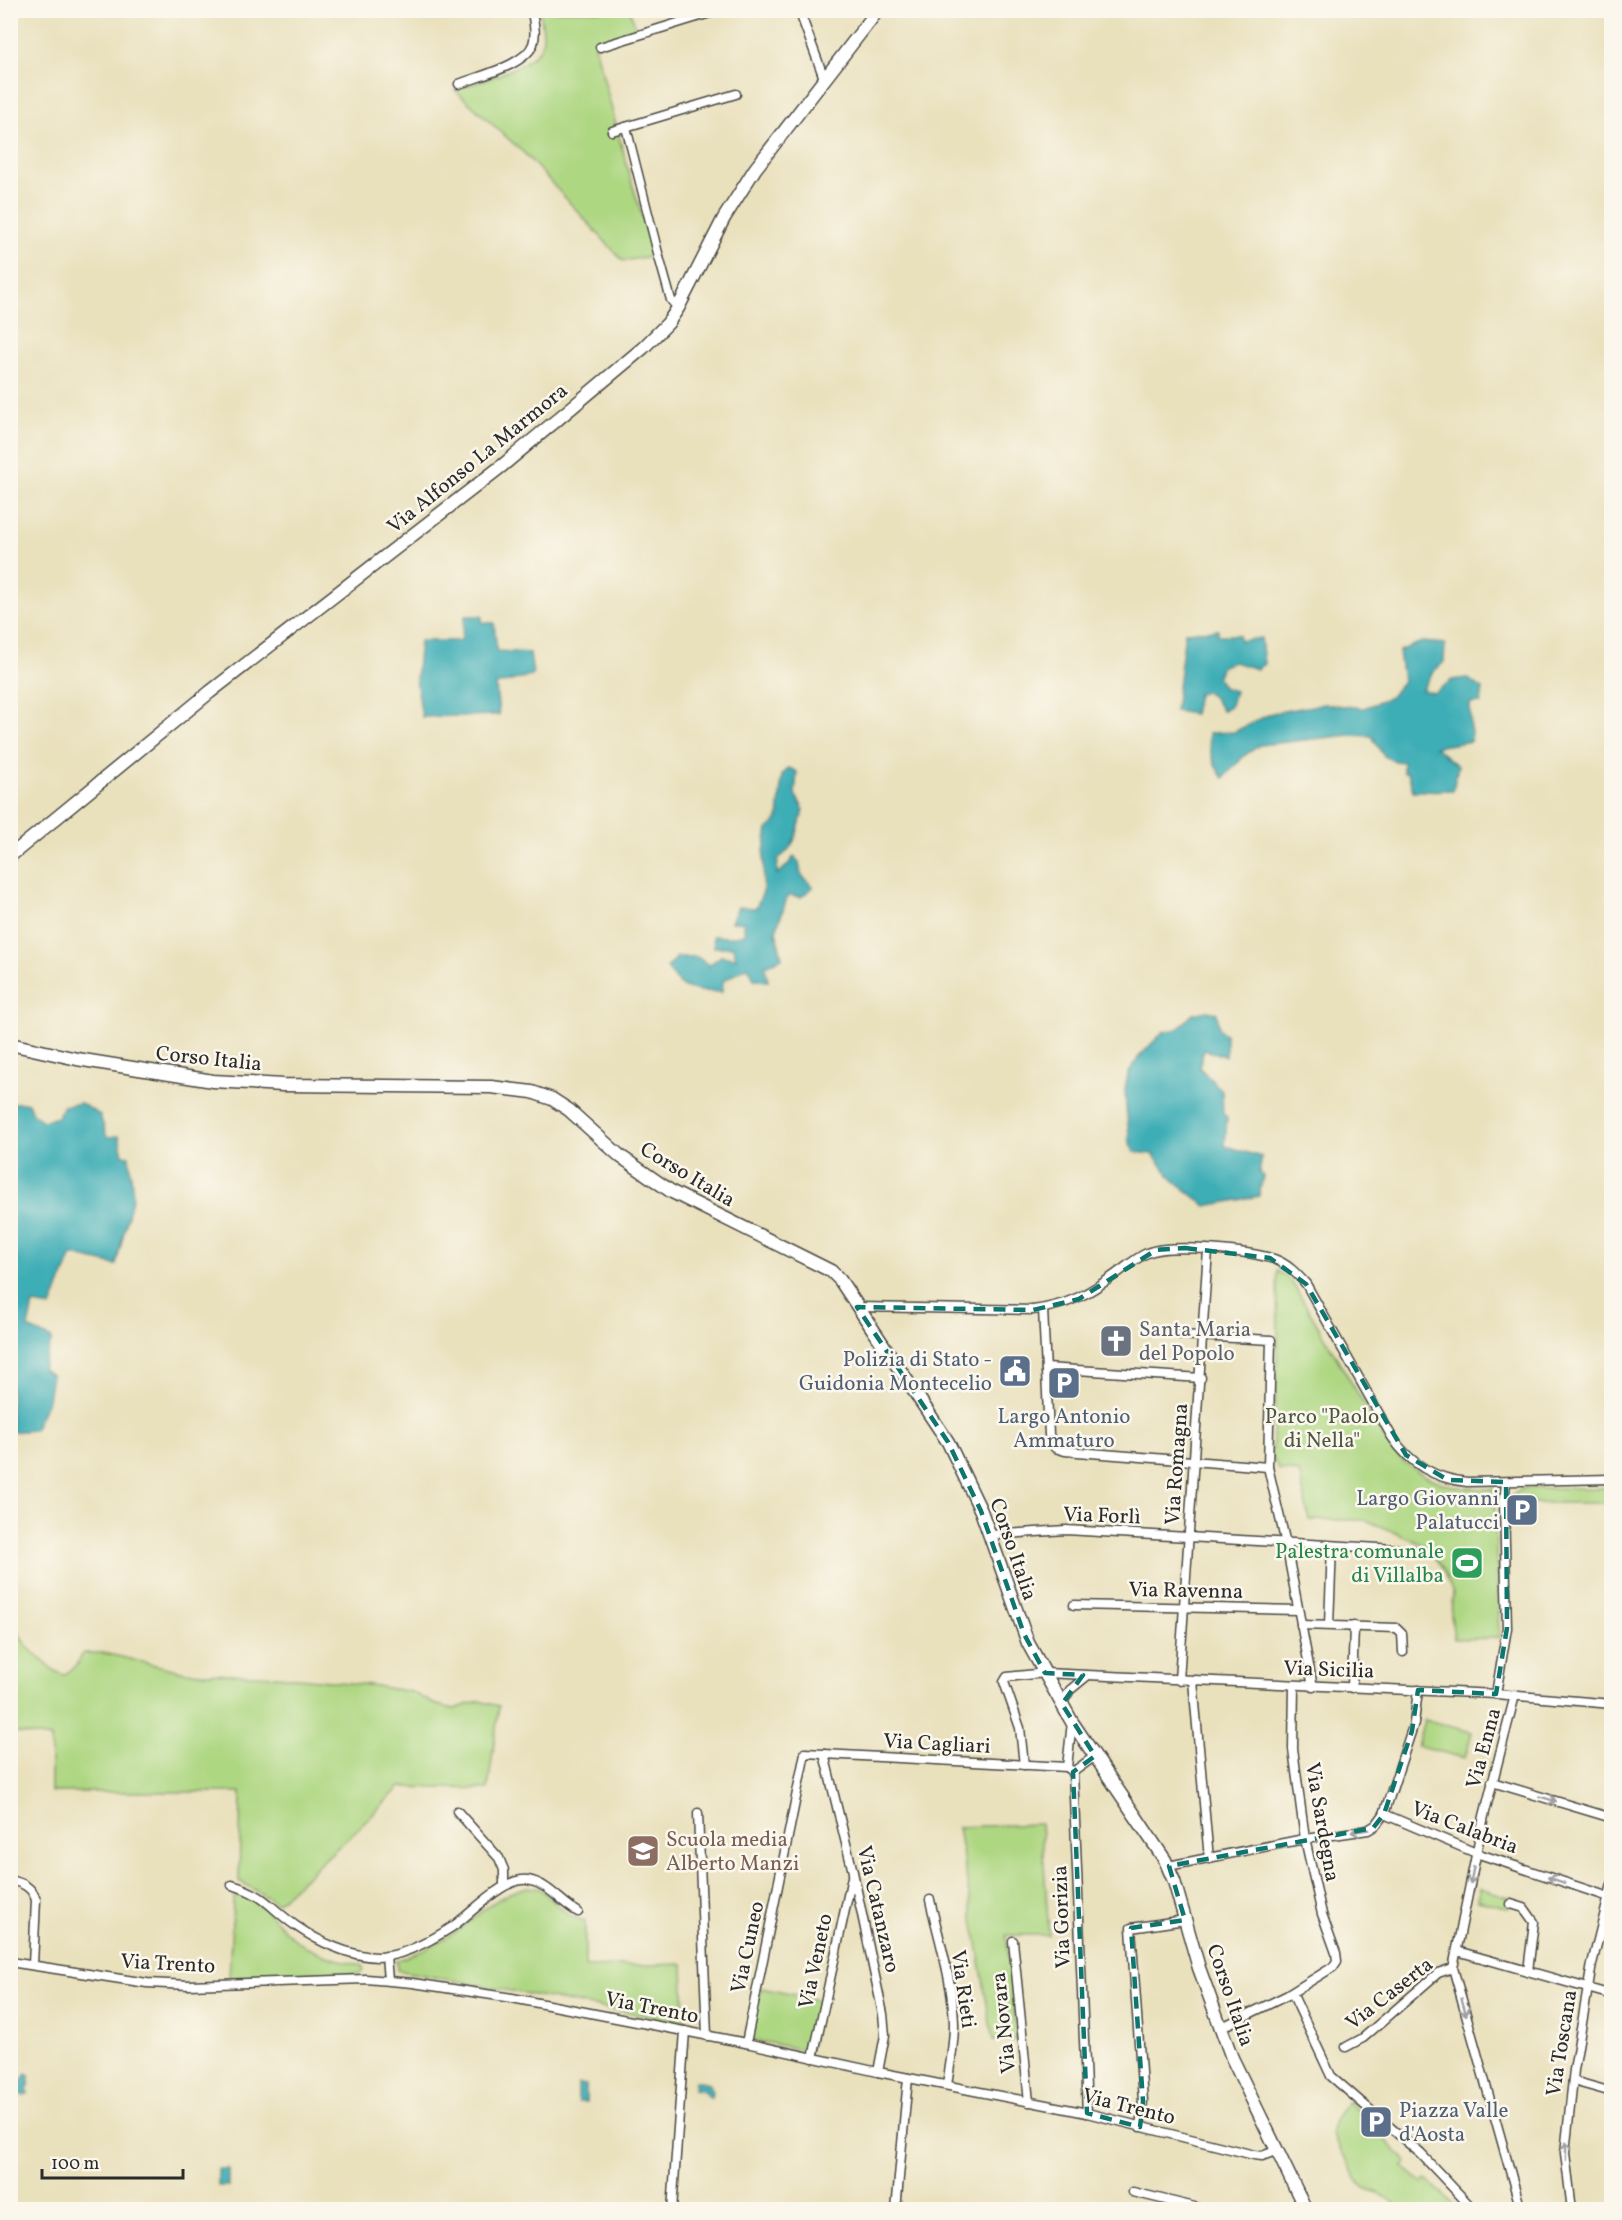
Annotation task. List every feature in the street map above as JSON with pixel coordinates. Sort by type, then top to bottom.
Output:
[{"type":"street","points":[[459,84],[512,63],[527,54],[534,39],[532,10]]},
{"type":"street","points":[[600,47],[720,10]]},
{"type":"street","points":[[799,10],[824,78]]},
{"type":"street","name":"Via Alfonso La Marmora","points":[[10,856],[210,692],[503,465],[643,348],[668,323],[678,308],[743,187],[776,140],[878,10]]},
{"type":"street","points":[[612,131],[736,94]]},
{"type":"street","points":[[626,127],[671,300],[678,308]]},
{"type":"street","name":"Corso Italia","points":[[10,1044],[77,1059],[213,1081],[283,1085],[491,1087],[539,1094],[569,1110],[627,1162],[672,1192],[827,1268],[837,1277],[944,1436],[969,1484],[990,1535],[1020,1625],[1045,1673],[1072,1722],[1168,1866],[1220,2028],[1232,2058],[1305,2210]]},
{"type":"street","points":[[857,1307],[1014,1311],[1043,1309],[1079,1299],[1151,1251],[1172,1248],[1208,1250],[1270,1258],[1288,1266],[1314,1296],[1392,1437],[1402,1451],[1416,1463],[1448,1480],[1467,1482],[1611,1479]]},
{"type":"street","name":"Via Romagna","points":[[1179,1680],[1208,1250]]},
{"type":"street","points":[[1043,1309],[1050,1439],[1056,1448],[1065,1451],[1268,1467]]},
{"type":"street","points":[[1180,1335],[1271,1340],[1268,1467],[1286,1544],[1313,1687]]},
{"type":"street","points":[[1046,1368],[1201,1378]]},
{"type":"street","points":[[1496,1694],[1506,1628],[1504,1503],[1506,1482]]},
{"type":"street","name":"Via Forlì","points":[[990,1535],[1066,1530],[1413,1550]]},
{"type":"street","points":[[1329,1626],[1332,1546]]},
{"type":"street","name":"Via Ravenna","points":[[1074,1605],[1298,1610]]},
{"type":"street","points":[[1301,1625],[1399,1629],[1402,1634],[1403,1652]]},
{"type":"street","points":[[1352,1688],[1354,1626]]},
{"type":"street","name":"Via Sicilia","points":[[1024,1765],[1021,1734],[1004,1681],[1010,1676],[1045,1673],[1418,1690],[1515,1695],[1611,1706]]},
{"type":"street","points":[[1062,1704],[1070,1690],[1088,1675]]},
{"type":"street","points":[[1193,1681],[1209,1859]]},
{"type":"street","name":"Via Sardegna","points":[[1293,1992],[1333,1967],[1337,1961],[1322,1914],[1305,1839],[1293,1749],[1294,1686]]},
{"type":"street","points":[[1384,1814],[1414,1723],[1418,1690]]},
{"type":"street","name":"Via Enna","points":[[1453,1968],[1492,1782],[1515,1695]]},
{"type":"street","name":"Via Gorizia","points":[[1072,1722],[1070,1770],[1087,2113]]},
{"type":"street","name":"Via Cagliari","points":[[805,1753],[1024,1765],[1070,1770]]},
{"type":"street","name":"Via Cuneo","points":[[746,2043],[805,1753]]},
{"type":"street","name":"Via Catanzaro","points":[[824,1754],[853,1872],[885,2024],[878,2072]]},
{"type":"street","points":[[1070,1770],[1095,1756]]},
{"type":"street","points":[[1492,1782],[1611,1818]]},
{"type":"street","points":[[457,1811],[499,1858],[504,1870],[504,1886]]},
{"type":"street","points":[[698,1813],[707,2036]]},
{"type":"street","name":"Via Calabria","points":[[1168,1866],[1305,1839],[1370,1829],[1377,1825],[1384,1814],[1476,1853],[1610,1898]]},
{"type":"street","name":"Via Veneto","points":[[813,2058],[853,1872]]},
{"type":"street","points":[[232,1885],[259,1895],[297,1927],[326,1944],[360,1954],[386,1956],[436,1937],[504,1886],[523,1879],[546,1887],[578,1911]]},
{"type":"street","points":[[10,1880],[26,1885],[36,1900],[33,1965]]},
{"type":"street","name":"Via Toscana","points":[[1572,2210],[1565,2153],[1573,2081],[1587,1988],[1610,1898],[1611,1884]]},
{"type":"street","name":"Via Rieti","points":[[930,1900],[950,1989],[953,2016],[953,2048],[947,2085]]},
{"type":"street","points":[[1511,1904],[1524,1908],[1534,1922],[1528,1971]]},
{"type":"street","points":[[1140,2127],[1143,2101],[1131,1928],[1185,1920]]},
{"type":"street","name":"Via Novara","points":[[1013,1941],[1029,2102]]},
{"type":"street","points":[[1457,1951],[1611,1995]]},
{"type":"street","points":[[386,1956],[388,1980]]},
{"type":"street","name":"Via Trento","points":[[10,1962],[134,1982],[173,1985],[343,1979],[388,1980],[512,1998],[1087,2113],[1258,2156],[1278,2150]]},
{"type":"street","points":[[1453,1968],[1521,2210]]},
{"type":"street","name":"Via Caserta","points":[[1346,2047],[1361,2040],[1438,1973],[1453,1968]]},
{"type":"street","points":[[1220,2028],[1293,1992],[1331,2076],[1421,2154],[1474,2210]]},
{"type":"street","points":[[672,2210],[685,2031]]},
{"type":"street","points":[[896,2210],[908,2078]]},
{"type":"street","points":[[1573,2081],[1611,2092]]},
{"type":"street","points":[[1133,2192],[1207,2210]]},
{"type":"highlighted area","points":[[1185,1248],[1270,1258],[1306,1284],[1406,1455],[1448,1480],[1506,1482],[1507,1628],[1496,1694],[1418,1690],[1412,1731],[1384,1814],[1373,1828],[1169,1866],[1185,1920],[1131,1928],[1143,2101],[1140,2127],[1087,2113],[1073,1772],[1095,1756],[1062,1704],[1083,1675],[1045,1673],[1024,1634],[981,1511],[948,1442],[857,1307],[1033,1310],[1079,1299],[1156,1250]]},
{"type":"green space","points":[[540,11],[630,11],[637,31],[595,46],[654,256],[623,261],[525,154],[455,90],[517,67],[537,52],[543,40]]},
{"type":"green space","name":"Parco \"Paolo di Nella\"","points":[[1277,1271],[1293,1284],[1392,1451],[1416,1470],[1439,1482],[1464,1488],[1494,1489],[1499,1638],[1454,1639],[1451,1614],[1453,1593],[1442,1568],[1424,1545],[1366,1520],[1309,1520],[1299,1472],[1279,1470],[1272,1456],[1278,1342]]},
{"type":"green space","points":[[1526,1488],[1611,1488],[1611,1503],[1510,1503],[1509,1509],[1506,1509],[1513,1496]]},
{"type":"green space","points":[[10,1609],[15,1626],[26,1645],[51,1668],[64,1675],[77,1665],[83,1653],[104,1653],[185,1672],[277,1676],[370,1685],[412,1692],[434,1704],[454,1709],[479,1701],[499,1706],[488,1789],[400,1787],[277,1903],[239,1881],[241,1792],[51,1792],[51,1738],[11,1732]]},
{"type":"green space","points":[[1424,1720],[1472,1732],[1465,1758],[1417,1746]]},
{"type":"green space","points":[[1041,1824],[1049,1935],[1006,1935],[1017,2040],[993,2041],[958,1827]]},
{"type":"green space","points":[[528,1887],[540,1889],[570,1916],[585,1921],[585,1967],[683,1964],[685,2023],[397,1970],[396,1961],[439,1942],[497,1900]]},
{"type":"green space","points":[[1480,1888],[1512,1898],[1509,1908],[1478,1900]]},
{"type":"green space","points":[[238,1895],[247,1897],[261,1906],[292,1937],[308,1948],[361,1965],[363,1971],[358,1974],[229,1979],[233,1903],[234,1898]]},
{"type":"green space","points":[[761,1988],[819,2000],[809,2051],[750,2039]]},
{"type":"green space","points":[[1348,2101],[1407,2162],[1403,2167],[1423,2183],[1427,2180],[1460,2209],[1403,2209],[1379,2193],[1367,2189],[1356,2179],[1332,2133],[1336,2119]]},
{"type":"water","points":[[465,616],[482,616],[482,623],[494,623],[497,651],[530,653],[533,675],[496,685],[499,715],[422,717],[416,679],[420,641],[461,641]]},
{"type":"water","points":[[1218,630],[1218,635],[1239,635],[1240,641],[1261,638],[1264,664],[1257,669],[1234,662],[1222,666],[1217,678],[1224,688],[1235,691],[1231,705],[1222,711],[1215,699],[1206,692],[1198,694],[1194,714],[1175,711],[1185,632]]},
{"type":"water","points":[[1422,642],[1445,644],[1444,662],[1432,673],[1422,690],[1434,693],[1452,680],[1467,678],[1483,689],[1481,703],[1470,703],[1471,741],[1435,747],[1458,766],[1453,790],[1413,791],[1408,773],[1403,772],[1403,762],[1386,757],[1372,736],[1350,735],[1260,745],[1244,756],[1223,778],[1212,757],[1209,733],[1234,732],[1272,713],[1324,704],[1364,708],[1391,697],[1403,681],[1399,651]]},
{"type":"water","points":[[789,768],[797,772],[795,794],[804,810],[793,843],[778,859],[777,874],[794,857],[799,862],[801,875],[813,887],[801,897],[788,895],[776,931],[782,958],[765,966],[768,981],[754,979],[748,966],[723,981],[722,992],[699,991],[681,986],[667,968],[677,957],[697,957],[709,965],[721,956],[736,958],[733,947],[714,947],[713,936],[729,937],[745,934],[743,922],[731,922],[738,907],[756,908],[763,892],[764,852],[768,829],[778,819],[782,775]]},
{"type":"water","points":[[1207,1011],[1217,1013],[1219,1028],[1226,1034],[1226,1056],[1204,1050],[1199,1067],[1222,1091],[1223,1114],[1227,1117],[1225,1146],[1262,1157],[1259,1173],[1263,1176],[1259,1196],[1206,1206],[1172,1179],[1153,1154],[1134,1152],[1130,1143],[1125,1089],[1128,1074],[1138,1058],[1163,1032],[1178,1029],[1193,1014]]},
{"type":"water","points":[[15,1103],[28,1103],[32,1113],[43,1121],[58,1117],[63,1106],[81,1103],[100,1115],[107,1137],[119,1136],[123,1155],[129,1156],[133,1195],[116,1265],[72,1255],[51,1307],[33,1304],[28,1328],[52,1339],[42,1369],[52,1375],[48,1400],[34,1430],[11,1432],[10,1108]]},
{"type":"water","points":[[26,2074],[30,2075],[28,2081],[30,2082],[27,2086],[28,2094],[24,2096],[20,2094],[19,2089]]},
{"type":"water","points":[[695,2081],[709,2084],[712,2091],[711,2098],[703,2090],[694,2089]]},
{"type":"water","points":[[578,2084],[586,2085],[586,2102],[578,2102]]},
{"type":"water","points":[[218,2169],[228,2169],[228,2186],[218,2186]]},
{"type":"place","name":"Santa Maria del Popolo","points":[[1116,1341]]},
{"type":"place","name":"Polizia di Stato - Guidonia Montecelio","points":[[1015,1371]]},
{"type":"place","name":"Largo Antonio Ammaturo","points":[[1064,1383]]},
{"type":"place","name":"Largo Giovanni Palatucci","points":[[1522,1510]]},
{"type":"place","name":"Palestra comunale di Villalba","points":[[1467,1563]]},
{"type":"place","name":"Scuola media Alberto Manzi","points":[[643,1851]]},
{"type":"place","name":"Piazza Valle d'Aosta","points":[[1376,2122]]}]
